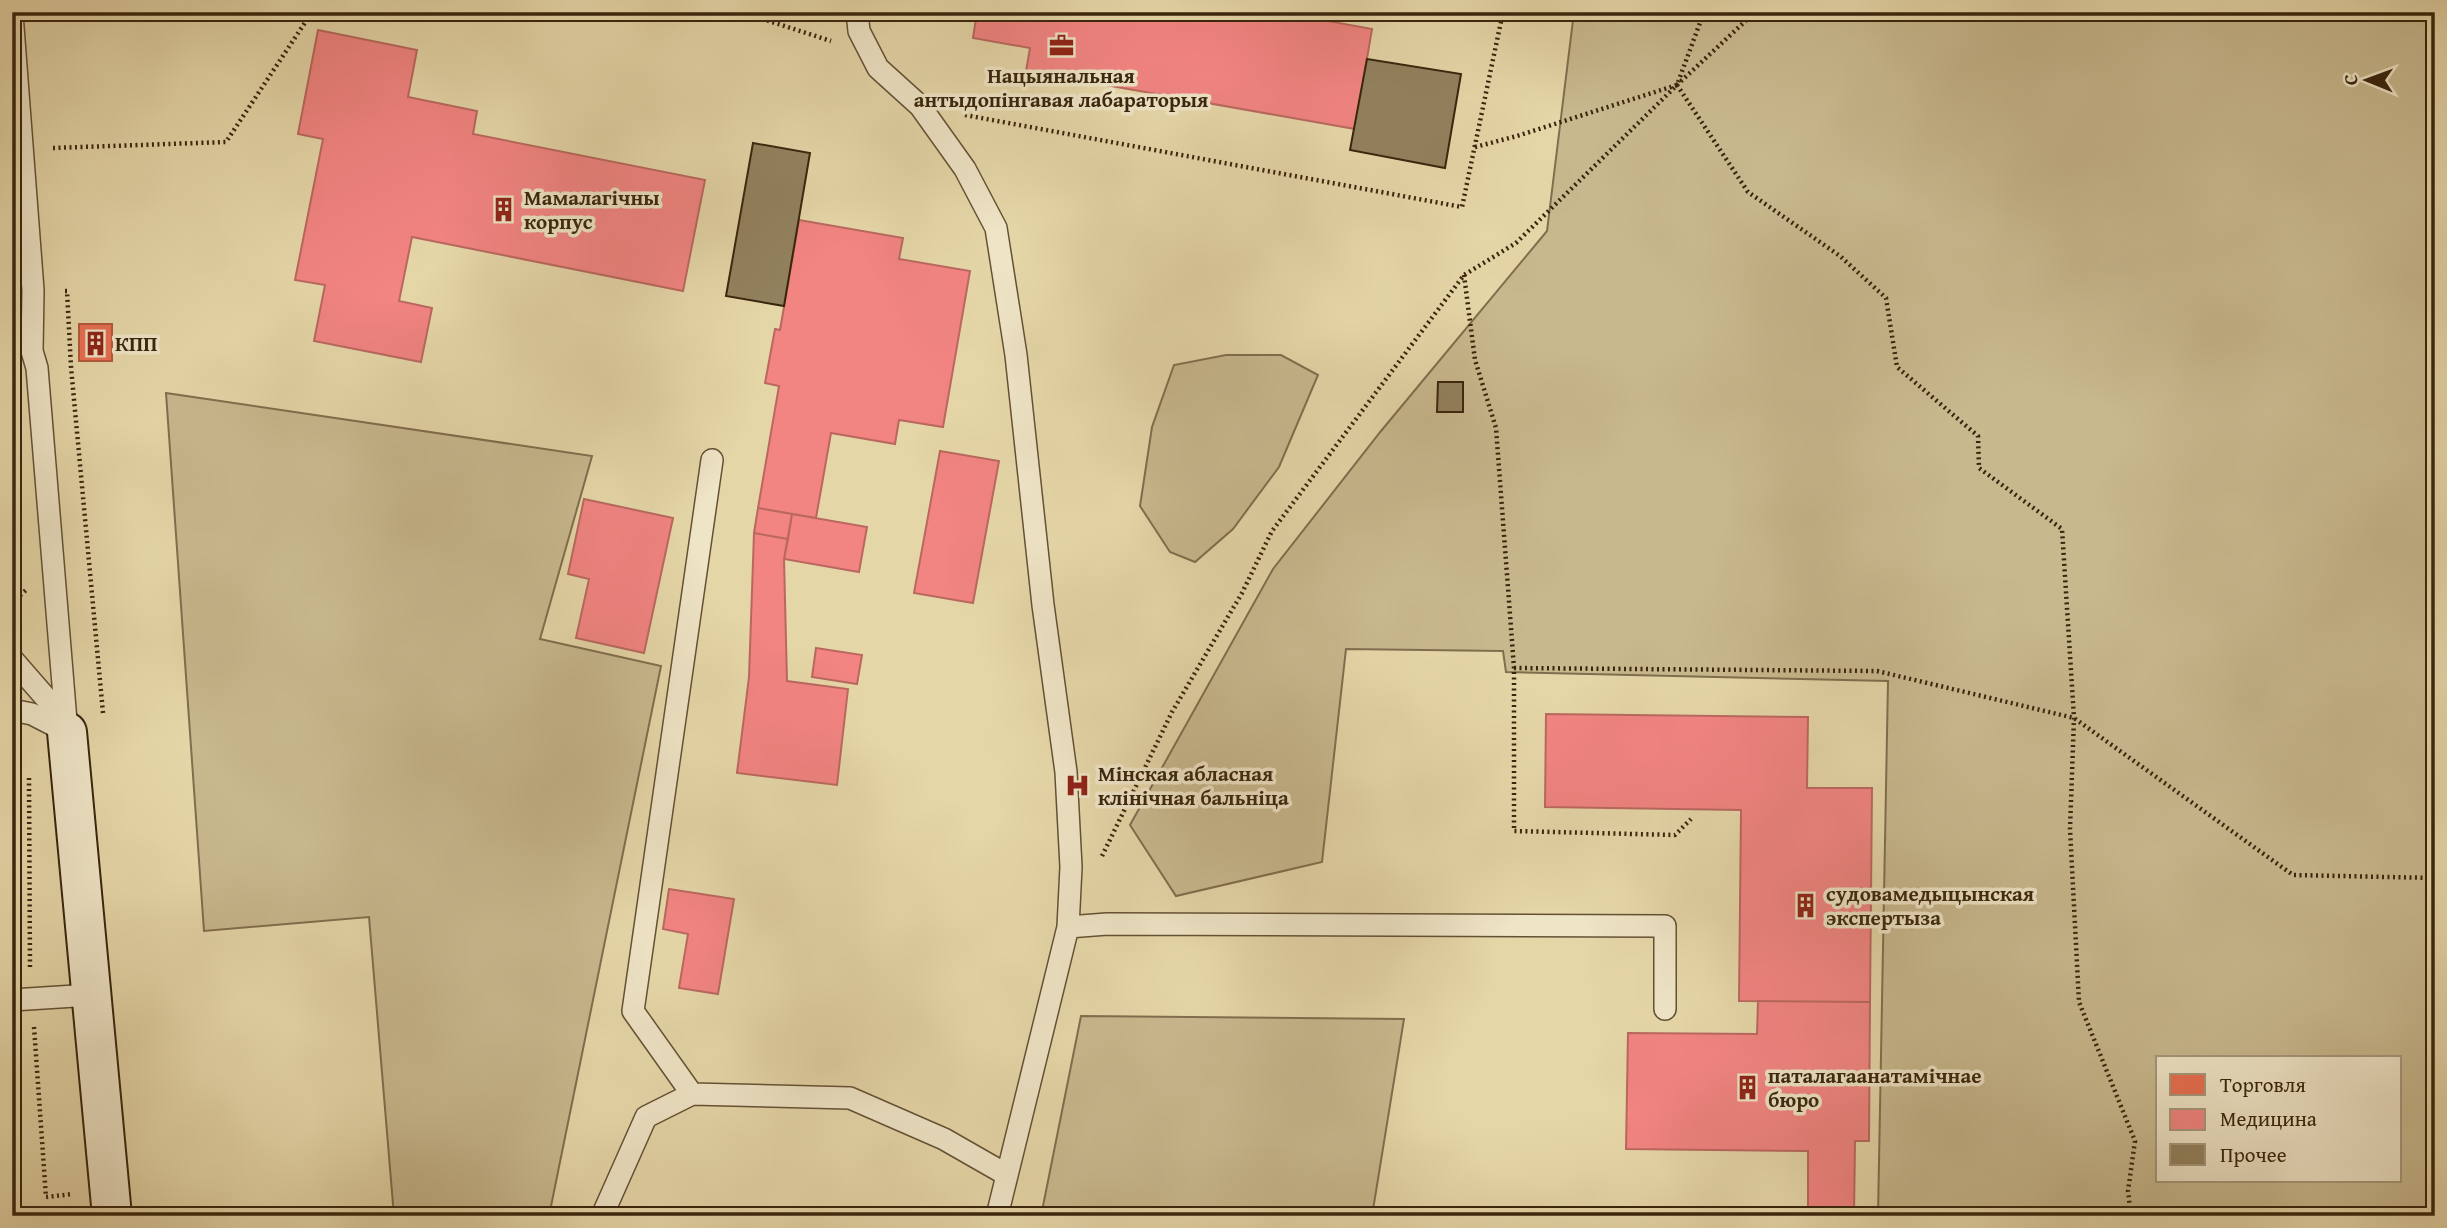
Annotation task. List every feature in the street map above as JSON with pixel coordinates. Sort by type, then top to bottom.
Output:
[{"type":"street","points":[[67,726],[112,1216]]},
{"type":"lane","points":[[857,12],[859,31],[878,68],[919,106],[965,169],[996,228],[1016,355],[1042,605],[1066,772],[1071,867],[1068,927],[997,1216]]},
{"type":"lane","points":[[12,13],[33,290],[22,351],[37,368],[67,726]]},
{"type":"lane","points":[[692,1094],[633,1011],[712,460]]},
{"type":"lane","points":[[12,659],[67,726]]},
{"type":"lane","points":[[12,710],[67,726]]},
{"type":"lane","points":[[1068,927],[1107,924],[1665,926],[1665,1009]]},
{"type":"lane","points":[[12,1000],[91,995]]},
{"type":"lane","points":[[602,1216],[646,1117],[692,1094],[850,1098],[944,1139],[1006,1175]]},
{"type":"path","points":[[22,149],[226,142],[312,12]]},
{"type":"path","points":[[741,12],[870,53]]},
{"type":"path","points":[[919,106],[1462,207],[1503,12]]},
{"type":"path","points":[[1677,85],[1703,12]]},
{"type":"path","points":[[1097,867],[1172,712],[1242,593],[1272,531],[1464,275],[1516,243],[1755,12]]},
{"type":"path","points":[[1475,147],[1677,85]]},
{"type":"path","points":[[1677,85],[1748,192],[1840,256],[1886,299],[1897,367],[1978,436],[1979,468],[2062,529],[2074,718],[2070,829],[2080,1002],[2135,1141],[2128,1191],[2130,1216]]},
{"type":"path","points":[[1464,275],[1475,360],[1496,428],[1514,668],[1514,831],[1675,835],[1692,819]]},
{"type":"path","points":[[1514,668],[1877,671],[2074,718],[2293,875],[2435,878]]},
{"type":"shaded area","points":[[1574,12],[2435,12],[2435,1216],[1878,1216],[1888,681],[1506,672],[1503,651],[1346,649],[1322,862],[1176,896],[1130,825],[1273,569],[1381,431],[1547,231]]},
{"type":"shaded area","points":[[1226,355],[1281,355],[1318,375],[1279,467],[1233,529],[1195,562],[1170,552],[1140,506],[1152,427],[1174,365]]},
{"type":"shaded area","points":[[166,393],[592,456],[540,639],[661,666],[549,1216],[394,1216],[369,917],[204,931]]},
{"type":"shaded area","points":[[1081,1016],[1404,1019],[1372,1216],[1041,1216]]},
{"type":"building: Торговля","name":"КПП","points":[[79,324],[112,324],[112,361],[79,361]]},
{"type":"building: Медицина","points":[[977,12],[1279,12],[1372,29],[1355,129],[1026,71],[1030,48],[973,38]]},
{"type":"building: Медицина","name":"Мамалагічны корпус","points":[[318,30],[417,50],[408,97],[477,111],[473,134],[705,180],[683,291],[412,237],[399,301],[432,308],[421,362],[314,341],[325,285],[295,280],[323,139],[298,134]]},
{"type":"building: Медицина","points":[[799,220],[903,238],[899,259],[970,271],[943,427],[899,420],[895,444],[831,433],[816,518],[758,508],[779,386],[765,383],[775,329],[780,330]]},
{"type":"building: Медицина","points":[[940,451],[999,461],[973,603],[914,593]]},
{"type":"building: Медицина","points":[[584,499],[673,518],[644,653],[576,638],[589,579],[568,574]]},
{"type":"building: Медицина","points":[[758,508],[792,514],[788,539],[754,533]]},
{"type":"building: Медицина","points":[[792,514],[867,527],[859,572],[784,559]]},
{"type":"building: Медицина","points":[[754,533],[788,539],[784,559],[787,681],[848,689],[837,785],[737,773],[749,677]]},
{"type":"building: Медицина","points":[[816,648],[862,655],[857,684],[812,677]]},
{"type":"building: Медицина","name":"судовамедыцынская экспертыза","points":[[1546,714],[1808,717],[1807,788],[1872,788],[1870,1002],[1739,1001],[1741,810],[1545,807]]},
{"type":"building: Медицина","points":[[669,889],[734,899],[718,994],[679,988],[688,934],[663,929]]},
{"type":"building: Медицина","name":"паталагаанатамічнае бюро","points":[[1758,1001],[1870,1002],[1869,1141],[1855,1141],[1854,1216],[1808,1216],[1808,1151],[1626,1149],[1628,1033],[1757,1034]]},
{"type":"building: Прочее","points":[[1367,59],[1461,74],[1445,168],[1350,150]]},
{"type":"building: Прочее","points":[[753,143],[810,153],[784,306],[726,296]]},
{"type":"building: Прочее","points":[[1438,382],[1463,382],[1463,412],[1437,412]]},
{"type":"place","name":"Нацыянальная антыдопінгавая лабараторыя","points":[[1061,46]]},
{"type":"place","name":"Мамалагічны корпус","points":[[504,209]]},
{"type":"place","name":"КПП","points":[[95,343]]},
{"type":"place","name":"Мінская абласная клінічная бальніца","points":[[1078,785]]},
{"type":"place","name":"судовамедыцынская экспертыза","points":[[1806,905]]},
{"type":"place","name":"паталагаанатамічнае бюро","points":[[1748,1087]]}]
